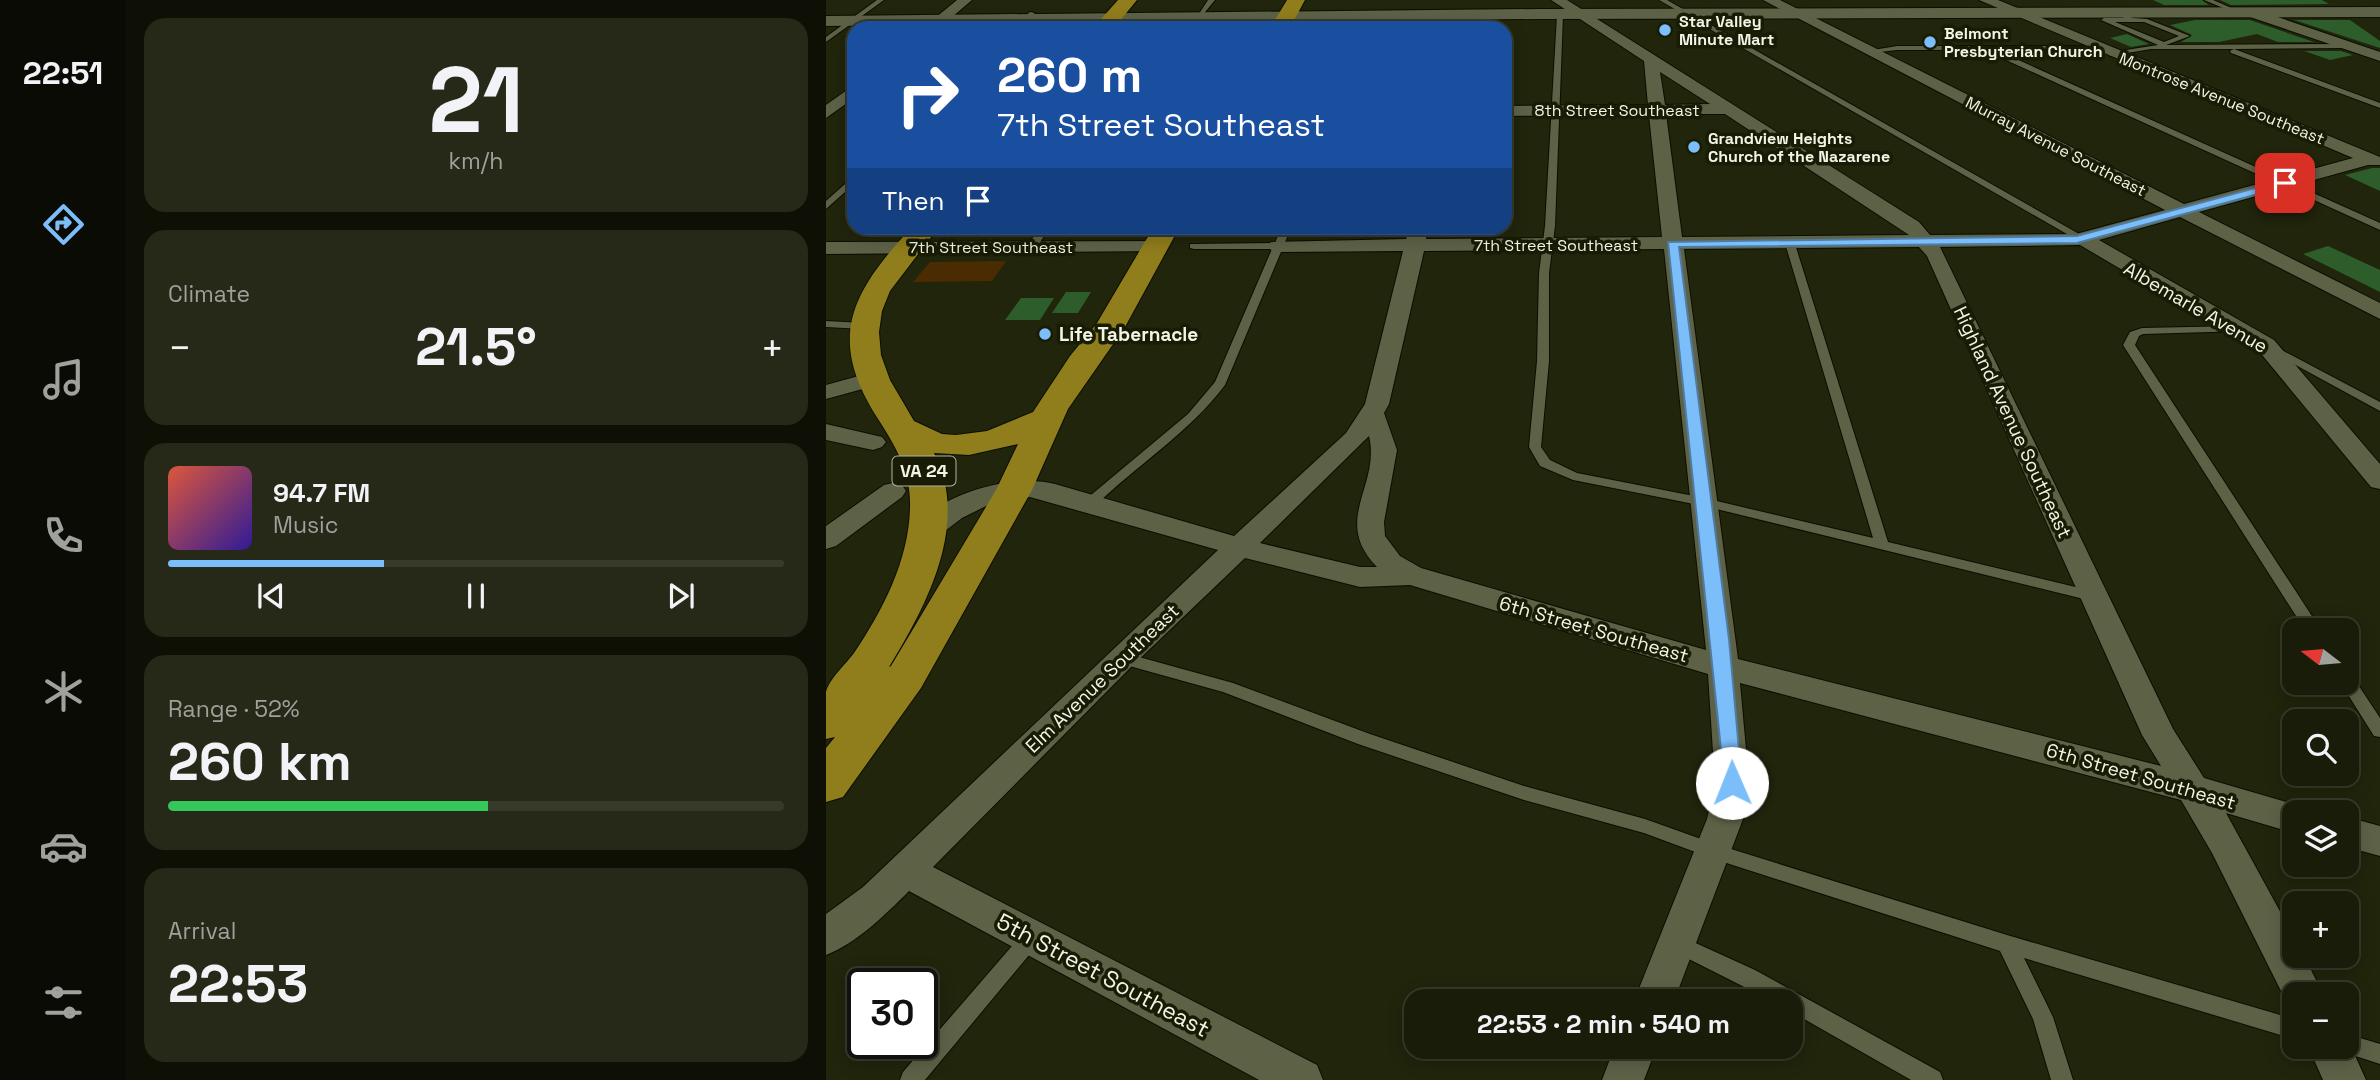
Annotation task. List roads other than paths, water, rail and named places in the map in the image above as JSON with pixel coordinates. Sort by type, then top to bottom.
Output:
[{"type":"main road","points":[[1109,21],[1128,0]]},
{"type":"main road","points":[[826,783],[906,677],[1014,490],[1047,418],[1081,363],[1098,344],[1161,237]]},
{"type":"main road","name":"VA 24","points":[[826,722],[872,660],[893,625],[912,585],[927,531],[929,501],[925,473],[887,435],[864,350],[863,326],[873,291],[884,272],[916,238]]},
{"type":"main road","points":[[1014,490],[1032,471],[1091,369],[1098,344]]},
{"type":"main road","points":[[887,435],[943,444],[970,443],[1008,436],[1047,418]]},
{"type":"street","points":[[939,21],[965,0]]},
{"type":"street","name":"Murray Avenue Southeast","points":[[1770,0],[2380,312]]},
{"type":"street","name":"Montrose Avenue Southeast","points":[[1986,0],[2375,161]]},
{"type":"street","points":[[2246,13],[2276,0]]},
{"type":"street","points":[[1466,21],[1567,10],[1688,15],[2019,14],[2127,17],[2380,12]]},
{"type":"street","name":"Highland Avenue Southeast","points":[[1567,10],[1650,58],[1912,226],[1927,241],[2159,735],[2251,888],[2298,982]]},
{"type":"street","points":[[2246,13],[2380,57]]},
{"type":"street","points":[[826,14],[939,21],[1102,21]]},
{"type":"street","points":[[1123,21],[1199,16],[1288,15],[1359,21]]},
{"type":"street","points":[[826,21],[858,18]]},
{"type":"street","points":[[1650,58],[1723,667],[1732,783],[1725,819],[1714,851],[1659,989]]},
{"type":"street","points":[[826,113],[847,96]]},
{"type":"street","name":"8th Street Southeast","points":[[1512,111],[1729,109]]},
{"type":"street","points":[[826,113],[847,114]]},
{"type":"street","name":"7th Street Southeast","points":[[1282,237],[1417,237],[1549,245],[2083,239],[2375,161]]},
{"type":"street","name":"7th Street Southeast","points":[[826,248],[916,238],[1031,247],[1161,237]]},
{"type":"street","name":"Elm Avenue Southeast","points":[[826,937],[876,899],[1121,658],[1355,438],[1372,414],[1417,237]]},
{"type":"street","name":"Albemarle Avenue","points":[[2083,239],[2266,345],[2380,481]]},
{"type":"street","points":[[826,392],[873,379]]},
{"type":"street","points":[[1372,414],[1382,433],[1384,450],[1368,533],[1380,555],[1411,575]]},
{"type":"street","points":[[826,432],[887,435]]},
{"type":"street","name":"6th Street Southeast","points":[[927,531],[959,508],[1014,490],[1039,488],[1240,547],[1360,577],[1411,575],[1723,667],[2124,770],[2282,815]]},
{"type":"street","points":[[826,540],[893,491]]},
{"type":"street","points":[[2359,835],[2380,841]]},
{"type":"street","name":"5th Street Southeast","points":[[905,870],[1301,1080]]},
{"type":"street","points":[[1623,1080],[1631,1059]]},
{"type":"street","points":[[2336,1059],[2346,1080]]},
{"type":"lane","points":[[854,21],[881,0]]},
{"type":"lane","points":[[1199,16],[1212,0]]},
{"type":"lane","points":[[1662,0],[2083,239]]},
{"type":"lane","points":[[2207,0],[2246,13]]},
{"type":"lane","points":[[1567,10],[1554,110],[1549,245],[1544,273],[1543,361],[1535,447],[1545,463],[1573,476],[1704,502],[2092,596]]},
{"type":"lane","points":[[2127,17],[2145,20],[2186,36],[2164,45],[2104,20],[2127,17]]},
{"type":"lane","points":[[826,40],[847,26]]},
{"type":"lane","points":[[2180,40],[2198,47]]},
{"type":"lane","points":[[1871,51],[1897,48],[1987,48],[2106,51],[2164,45],[2347,46]]},
{"type":"lane","points":[[2223,47],[2380,106]]},
{"type":"lane","points":[[1987,48],[2380,227]]},
{"type":"lane","points":[[826,206],[847,186]]},
{"type":"lane","points":[[1031,247],[1040,235]]},
{"type":"lane","points":[[1090,503],[1115,477],[1195,416],[1212,397],[1221,382],[1282,237],[1194,246]]},
{"type":"lane","points":[[1790,243],[1881,545]]},
{"type":"lane","points":[[826,324],[863,326]]},
{"type":"lane","points":[[2239,329],[2142,331],[2134,334],[2129,345],[2305,618]]},
{"type":"lane","points":[[2266,345],[2380,407]]},
{"type":"lane","points":[[1121,658],[1227,687],[1364,739],[1512,789],[1645,825],[1714,851],[2007,944],[2282,1025]]},
{"type":"lane","points":[[2356,695],[2380,731]]},
{"type":"lane","points":[[911,1080],[1032,937]]},
{"type":"lane","points":[[1677,943],[1748,977],[1932,1080]]},
{"type":"lane","points":[[2007,944],[2043,1017],[2062,1080]]},
{"type":"lane","points":[[2359,1048],[2380,1054]]},
{"type":"place","name":"Star Valley Minute Mart","points":[[1665,30]]},
{"type":"place","name":"Belmont Presbyterian Church","points":[[1930,42]]},
{"type":"place","name":"Grandview Heights Church of the Nazarene","points":[[1694,147]]},
{"type":"place","name":"Life Tabernacle","points":[[1045,334]]}]
